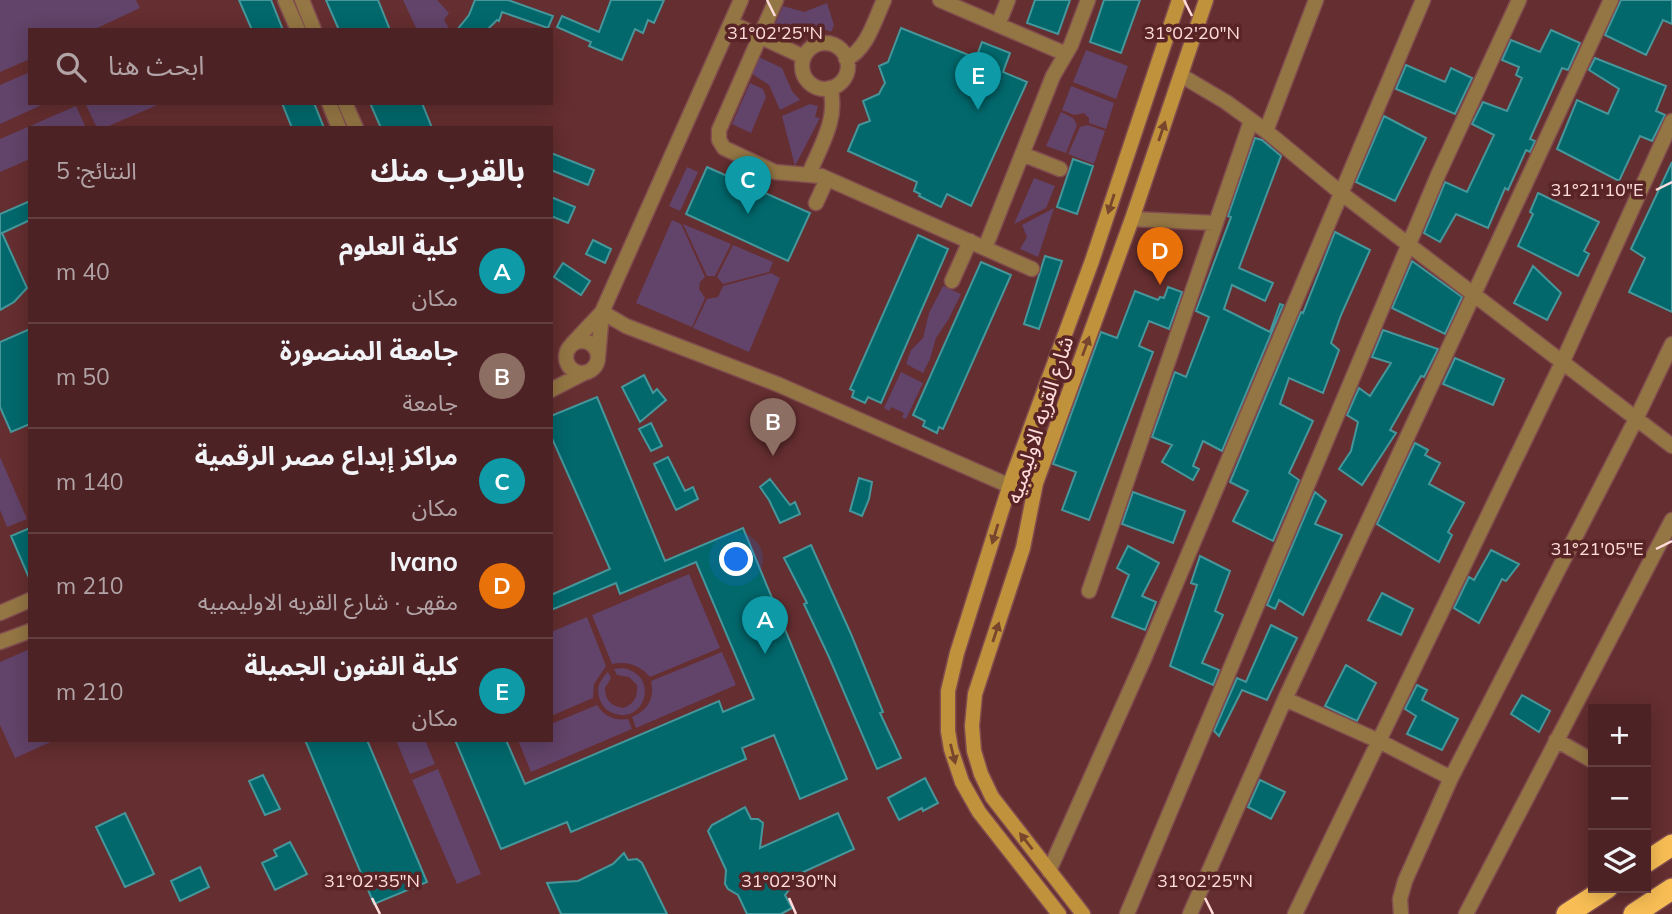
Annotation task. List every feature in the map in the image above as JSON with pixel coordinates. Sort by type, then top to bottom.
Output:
[{"type":"highway","points":[[1651,859],[1672,845]]},
{"type":"highway","points":[[1634,914],[1672,890]]},
{"type":"highway","points":[[1567,914],[1599,893]]},
{"type":"main road","name":"شارع القريه الاوليمبيه","points":[[1059,914],[979,812],[962,782],[955,766],[948,730],[948,691],[957,653],[1010,486],[1092,261],[1179,0]]},
{"type":"main road","name":"شارع القريه الاوليمبيه","points":[[1083,914],[992,797],[974,751],[972,726],[975,694],[1023,548],[1037,483],[1132,219],[1206,0]]},
{"type":"main road","points":[[1092,261],[1114,269]]},
{"type":"main road","points":[[948,691],[975,694]]},
{"type":"street","points":[[285,0],[297,28]]},
{"type":"street","points":[[302,0],[313,28]]},
{"type":"street","points":[[553,389],[594,368],[598,357],[602,312],[741,0]]},
{"type":"street","points":[[776,0],[719,130],[719,140],[728,150],[775,172],[809,174],[827,179],[1032,269]]},
{"type":"street","points":[[846,59],[861,48],[884,0]]},
{"type":"street","points":[[940,0],[1066,54]]},
{"type":"street","points":[[998,25],[1008,0]]},
{"type":"street","points":[[985,248],[1053,76],[1066,54],[1088,0]]},
{"type":"street","points":[[1266,131],[1316,0]]},
{"type":"street","points":[[1049,871],[1149,646],[1423,0]]},
{"type":"street","points":[[1127,914],[1438,175],[1519,0]]},
{"type":"street","points":[[1190,914],[1285,699],[1611,0]]},
{"type":"street","points":[[731,23],[804,57]]},
{"type":"street","points":[[822,43],[840,49],[846,59],[845,77],[830,88],[818,88],[808,81],[802,70],[804,57],[811,48],[822,43]]},
{"type":"street","points":[[1182,76],[1226,102],[1266,131],[1341,193],[1410,243],[1672,446]]},
{"type":"street","points":[[809,174],[831,119],[833,103],[830,88]]},
{"type":"street","points":[[330,105],[338,126]]},
{"type":"street","points":[[346,105],[355,126]]},
{"type":"street","points":[[1089,591],[1251,121]]},
{"type":"street","points":[[1295,914],[1562,363],[1672,121]]},
{"type":"street","points":[[1022,154],[1060,169]]},
{"type":"street","points":[[816,203],[827,179]]},
{"type":"street","points":[[1132,219],[1216,223]]},
{"type":"street","points":[[952,281],[970,242]]},
{"type":"street","points":[[553,389],[569,348],[602,312]]},
{"type":"street","points":[[602,312],[626,326],[777,384],[1010,486]]},
{"type":"street","points":[[572,344],[587,341],[595,347],[598,357]]},
{"type":"street","points":[[1401,914],[1400,899],[1405,881],[1451,778],[1672,344]]},
{"type":"street","points":[[566,358],[570,368],[584,373]]},
{"type":"street","points":[[1466,914],[1672,520]]},
{"type":"street","points":[[0,613],[28,601]]},
{"type":"street","points":[[0,642],[28,632]]},
{"type":"street","points":[[1285,699],[1379,741],[1451,778]]},
{"type":"street","points":[[1556,740],[1588,758]]},
{"type":"shaded area","points":[[0,0],[136,0],[140,8],[97,28],[28,28],[28,60],[0,72]]},
{"type":"shaded area","points":[[403,0],[437,0],[449,13],[444,20],[449,28],[416,28]]},
{"type":"shaded area","points":[[827,3],[834,25],[831,32],[813,29],[796,37],[774,27],[783,6],[804,12]]},
{"type":"shaded area","points":[[1086,50],[1128,66],[1116,99],[1073,82]]},
{"type":"shaded area","points":[[759,57],[782,68],[792,91],[800,100],[780,110],[769,85],[751,73]]},
{"type":"shaded area","points":[[28,73],[28,105],[42,105],[0,124],[0,85]]},
{"type":"shaded area","points":[[750,83],[763,89],[766,97],[751,133],[732,124]]},
{"type":"shaded area","points":[[1071,86],[1114,103],[1106,129],[1089,123],[1089,118],[1084,113],[1074,115],[1062,110]]},
{"type":"shaded area","points":[[810,104],[818,106],[815,117],[820,118],[795,166],[782,116]]},
{"type":"shaded area","points":[[86,105],[157,105],[109,126],[96,126]]},
{"type":"shaded area","points":[[76,106],[85,126],[30,126]]},
{"type":"shaded area","points":[[1061,112],[1073,118],[1077,125],[1066,153],[1046,146]]},
{"type":"shaded area","points":[[1088,125],[1105,131],[1094,164],[1068,154],[1080,127]]},
{"type":"shaded area","points":[[28,127],[28,160],[0,172],[0,139]]},
{"type":"shaded area","points":[[687,167],[698,172],[680,211],[669,206]]},
{"type":"shaded area","points":[[1034,178],[1055,186],[1046,208],[1014,224]]},
{"type":"shaded area","points":[[1054,208],[1038,257],[1020,249],[1027,237],[1022,225]]},
{"type":"shaded area","points":[[672,220],[681,224],[705,277],[700,282],[699,289],[705,298],[692,327],[636,303]]},
{"type":"shaded area","points":[[683,224],[731,244],[715,276],[707,276]]},
{"type":"shaded area","points":[[733,245],[773,262],[769,272],[723,284],[717,277]]},
{"type":"shaded area","points":[[771,273],[780,278],[749,352],[693,328],[707,299],[718,297],[723,286]]},
{"type":"shaded area","points":[[943,286],[961,294],[936,338],[923,373],[906,364],[911,350],[923,338],[929,313]]},
{"type":"shaded area","points":[[901,372],[923,383],[906,419],[902,417],[904,413],[891,407],[889,411],[884,408]]},
{"type":"shaded area","points":[[0,457],[27,519],[7,527],[0,510]]},
{"type":"shaded area","points":[[689,574],[720,648],[650,677],[633,665],[612,664],[592,615]]},
{"type":"shaded area","points":[[587,617],[606,666],[594,684],[593,698],[553,715],[553,631]]},
{"type":"shaded area","points":[[28,650],[28,742],[51,742],[15,758],[0,725],[0,662]]},
{"type":"shaded area","points":[[722,652],[736,685],[636,728],[632,717],[649,703],[651,681]]},
{"type":"shaded area","points":[[622,668],[634,672],[642,679],[645,688],[640,706],[624,715],[606,709],[598,693],[600,683],[608,672],[611,678],[605,688],[610,702],[623,708],[633,702],[637,685],[629,677],[617,675],[614,669]]},
{"type":"shaded area","points":[[597,705],[610,717],[628,719],[632,729],[531,772],[519,742],[553,742],[553,723]]},
{"type":"shaded area","points":[[397,742],[426,742],[435,764],[410,774]]},
{"type":"shaded area","points":[[438,769],[481,874],[457,884],[412,780]]},
{"type":"building","points":[[239,0],[271,0],[282,28],[251,28]]},
{"type":"building","points":[[326,0],[378,0],[389,28],[338,28]]},
{"type":"building","points":[[475,0],[508,0],[553,16],[548,28],[502,12],[499,21],[489,28],[459,28],[469,15]]},
{"type":"building","points":[[611,0],[664,0],[654,23],[648,20],[643,33],[635,29],[622,60],[589,46],[591,42],[557,27],[562,16],[599,32]]},
{"type":"building","points":[[1035,0],[1070,0],[1058,34],[1027,23]]},
{"type":"building","points":[[1104,0],[1140,0],[1121,53],[1090,42]]},
{"type":"building","points":[[1621,0],[1672,0],[1672,24],[1663,20],[1646,55],[1605,35]]},
{"type":"building","points":[[901,28],[976,58],[982,42],[1010,53],[1003,72],[1027,82],[971,206],[947,194],[941,207],[914,191],[917,182],[848,151],[859,125],[870,121],[863,101],[879,94],[885,83],[879,66],[888,62]]},
{"type":"building","points":[[1551,30],[1580,43],[1568,70],[1562,68],[1530,139],[1535,141],[1530,152],[1526,150],[1508,190],[1505,188],[1488,228],[1456,214],[1440,242],[1424,233],[1445,182],[1467,192],[1494,135],[1472,124],[1483,102],[1507,111],[1522,78],[1516,75],[1519,67],[1502,60],[1511,40],[1540,52]]},
{"type":"building","points":[[1595,58],[1666,86],[1656,111],[1665,115],[1652,141],[1640,136],[1619,181],[1557,149],[1577,100],[1608,114],[1619,89],[1589,70]]},
{"type":"building","points":[[1406,65],[1445,82],[1451,68],[1472,78],[1455,114],[1396,89]]},
{"type":"building","points":[[283,105],[315,105],[323,126],[291,126]]},
{"type":"building","points":[[371,105],[423,105],[431,126],[380,126]]},
{"type":"building","points":[[1384,116],[1426,138],[1395,201],[1356,182]]},
{"type":"building","points":[[1255,138],[1262,140],[1281,156],[1239,268],[1273,283],[1265,301],[1232,285],[1224,309],[1270,332],[1280,304],[1283,305],[1222,451],[1203,441],[1193,466],[1199,469],[1193,480],[1162,462],[1172,445],[1152,437],[1175,372],[1186,377],[1209,317],[1196,311],[1231,217],[1228,216]]},
{"type":"building","points":[[553,154],[594,170],[588,185],[553,171]]},
{"type":"building","points":[[1073,159],[1093,166],[1077,214],[1057,207]]},
{"type":"building","points":[[1672,162],[1672,312],[1629,292],[1645,258],[1631,249]]},
{"type":"building","points":[[707,167],[810,213],[788,261],[686,214]]},
{"type":"building","points":[[1538,193],[1599,222],[1584,251],[1589,254],[1578,276],[1518,246],[1533,214],[1530,212]]},
{"type":"building","points":[[553,198],[575,207],[568,223],[553,217]]},
{"type":"building","points":[[28,202],[28,221],[2,233],[27,288],[14,302],[0,310],[0,214]]},
{"type":"building","points":[[1335,232],[1370,250],[1331,343],[1339,350],[1323,393],[1289,378],[1280,404],[1313,421],[1289,473],[1299,480],[1273,541],[1233,521],[1248,491],[1230,482]]},
{"type":"building","points":[[918,235],[948,249],[881,403],[868,397],[865,403],[852,397],[854,391],[850,389]]},
{"type":"building","points":[[593,240],[611,249],[605,263],[586,254]]},
{"type":"building","points":[[1045,256],[1062,261],[1039,329],[1024,324]]},
{"type":"building","points":[[1412,261],[1462,297],[1445,334],[1392,308]]},
{"type":"building","points":[[981,262],[1011,275],[943,429],[939,427],[937,433],[923,426],[925,421],[913,415]]},
{"type":"building","points":[[563,263],[590,281],[581,295],[554,277]]},
{"type":"building","points":[[1533,266],[1561,293],[1547,320],[1514,303]]},
{"type":"building","points":[[1168,287],[1182,292],[1169,329],[1149,321],[1139,346],[1153,352],[1089,520],[1062,510],[1076,472],[1053,464],[1101,332],[1117,338],[1135,291],[1158,300],[1160,297],[1164,298]]},
{"type":"building","points":[[28,330],[28,425],[11,432],[0,407],[0,342]]},
{"type":"building","points":[[1383,330],[1438,349],[1424,377],[1421,376],[1390,430],[1396,433],[1362,485],[1339,469],[1351,451],[1358,422],[1347,415],[1359,388],[1370,396],[1391,363],[1372,357]]},
{"type":"building","points":[[1455,358],[1504,379],[1493,405],[1443,384]]},
{"type":"building","points":[[644,375],[653,393],[657,389],[666,400],[640,422],[622,387]]},
{"type":"building","points":[[597,397],[665,561],[743,528],[847,779],[800,799],[774,735],[742,748],[746,759],[571,832],[567,822],[501,849],[456,742],[507,742],[525,784],[719,701],[723,712],[754,699],[696,562],[620,594],[616,583],[553,609],[553,594],[610,569],[553,441],[553,415]]},
{"type":"building","points":[[651,423],[662,446],[651,451],[639,429]]},
{"type":"building","points":[[1415,443],[1428,450],[1425,455],[1440,463],[1429,484],[1464,503],[1448,532],[1452,535],[1439,562],[1377,524]]},
{"type":"building","points":[[668,457],[685,491],[693,487],[698,499],[676,510],[654,464]]},
{"type":"building","points":[[859,478],[872,482],[862,516],[850,511]]},
{"type":"building","points":[[770,479],[790,505],[795,502],[800,514],[780,523],[760,487]]},
{"type":"building","points":[[1133,492],[1185,511],[1173,543],[1122,524]]},
{"type":"building","points":[[1315,492],[1326,501],[1315,524],[1342,535],[1303,615],[1279,600],[1275,609],[1267,605]]},
{"type":"building","points":[[28,529],[28,575],[11,536]]},
{"type":"building","points":[[811,545],[851,634],[883,712],[880,713],[901,758],[877,769],[804,604],[807,603],[784,558]]},
{"type":"building","points":[[1128,546],[1159,563],[1142,596],[1156,602],[1145,630],[1112,617],[1129,575],[1117,568]]},
{"type":"building","points":[[1491,550],[1519,564],[1506,581],[1502,579],[1479,623],[1454,608],[1469,577],[1474,580]]},
{"type":"building","points":[[1200,556],[1230,571],[1215,611],[1223,615],[1202,663],[1219,670],[1213,685],[1170,666],[1197,585],[1191,583]]},
{"type":"building","points":[[1382,593],[1413,609],[1401,635],[1368,620]]},
{"type":"building","points":[[1271,625],[1297,638],[1267,700],[1242,690],[1219,736],[1214,731],[1237,678],[1246,682]]},
{"type":"building","points":[[1346,665],[1376,683],[1357,721],[1325,706]]},
{"type":"building","points":[[1417,685],[1427,690],[1422,700],[1458,719],[1442,750],[1407,734],[1416,716],[1405,709]]},
{"type":"building","points":[[1522,695],[1550,711],[1539,732],[1511,714]]},
{"type":"building","points":[[306,742],[368,742],[427,882],[374,904]]},
{"type":"building","points":[[263,775],[280,809],[265,815],[249,781]]},
{"type":"building","points":[[925,778],[938,803],[899,820],[888,798]]},
{"type":"building","points":[[1260,780],[1285,792],[1271,819],[1248,807]]},
{"type":"building","points":[[745,807],[751,819],[758,819],[763,823],[760,848],[838,813],[854,849],[790,878],[792,886],[785,895],[792,908],[781,914],[747,914],[738,895],[725,884],[726,870],[708,831],[712,825]]},
{"type":"building","points":[[125,813],[154,874],[125,887],[96,827]]},
{"type":"building","points":[[290,842],[307,874],[275,890],[262,863],[277,856],[274,850]]},
{"type":"building","points":[[624,853],[628,860],[637,859],[642,863],[667,914],[561,914],[547,883],[578,881],[613,864]]},
{"type":"building","points":[[200,867],[209,887],[180,901],[171,881]]},
{"type":"place","name":"كلية الفنون الجميلة","points":[[978,110]]},
{"type":"place","name":"مراكز إبداع مصر الرقمية","points":[[748,214]]},
{"type":"place","name":"Ivano","points":[[1160,285]]},
{"type":"place","name":"جامعة المنصورة","points":[[773,456]]},
{"type":"place","name":"كلية العلوم","points":[[765,654]]}]
